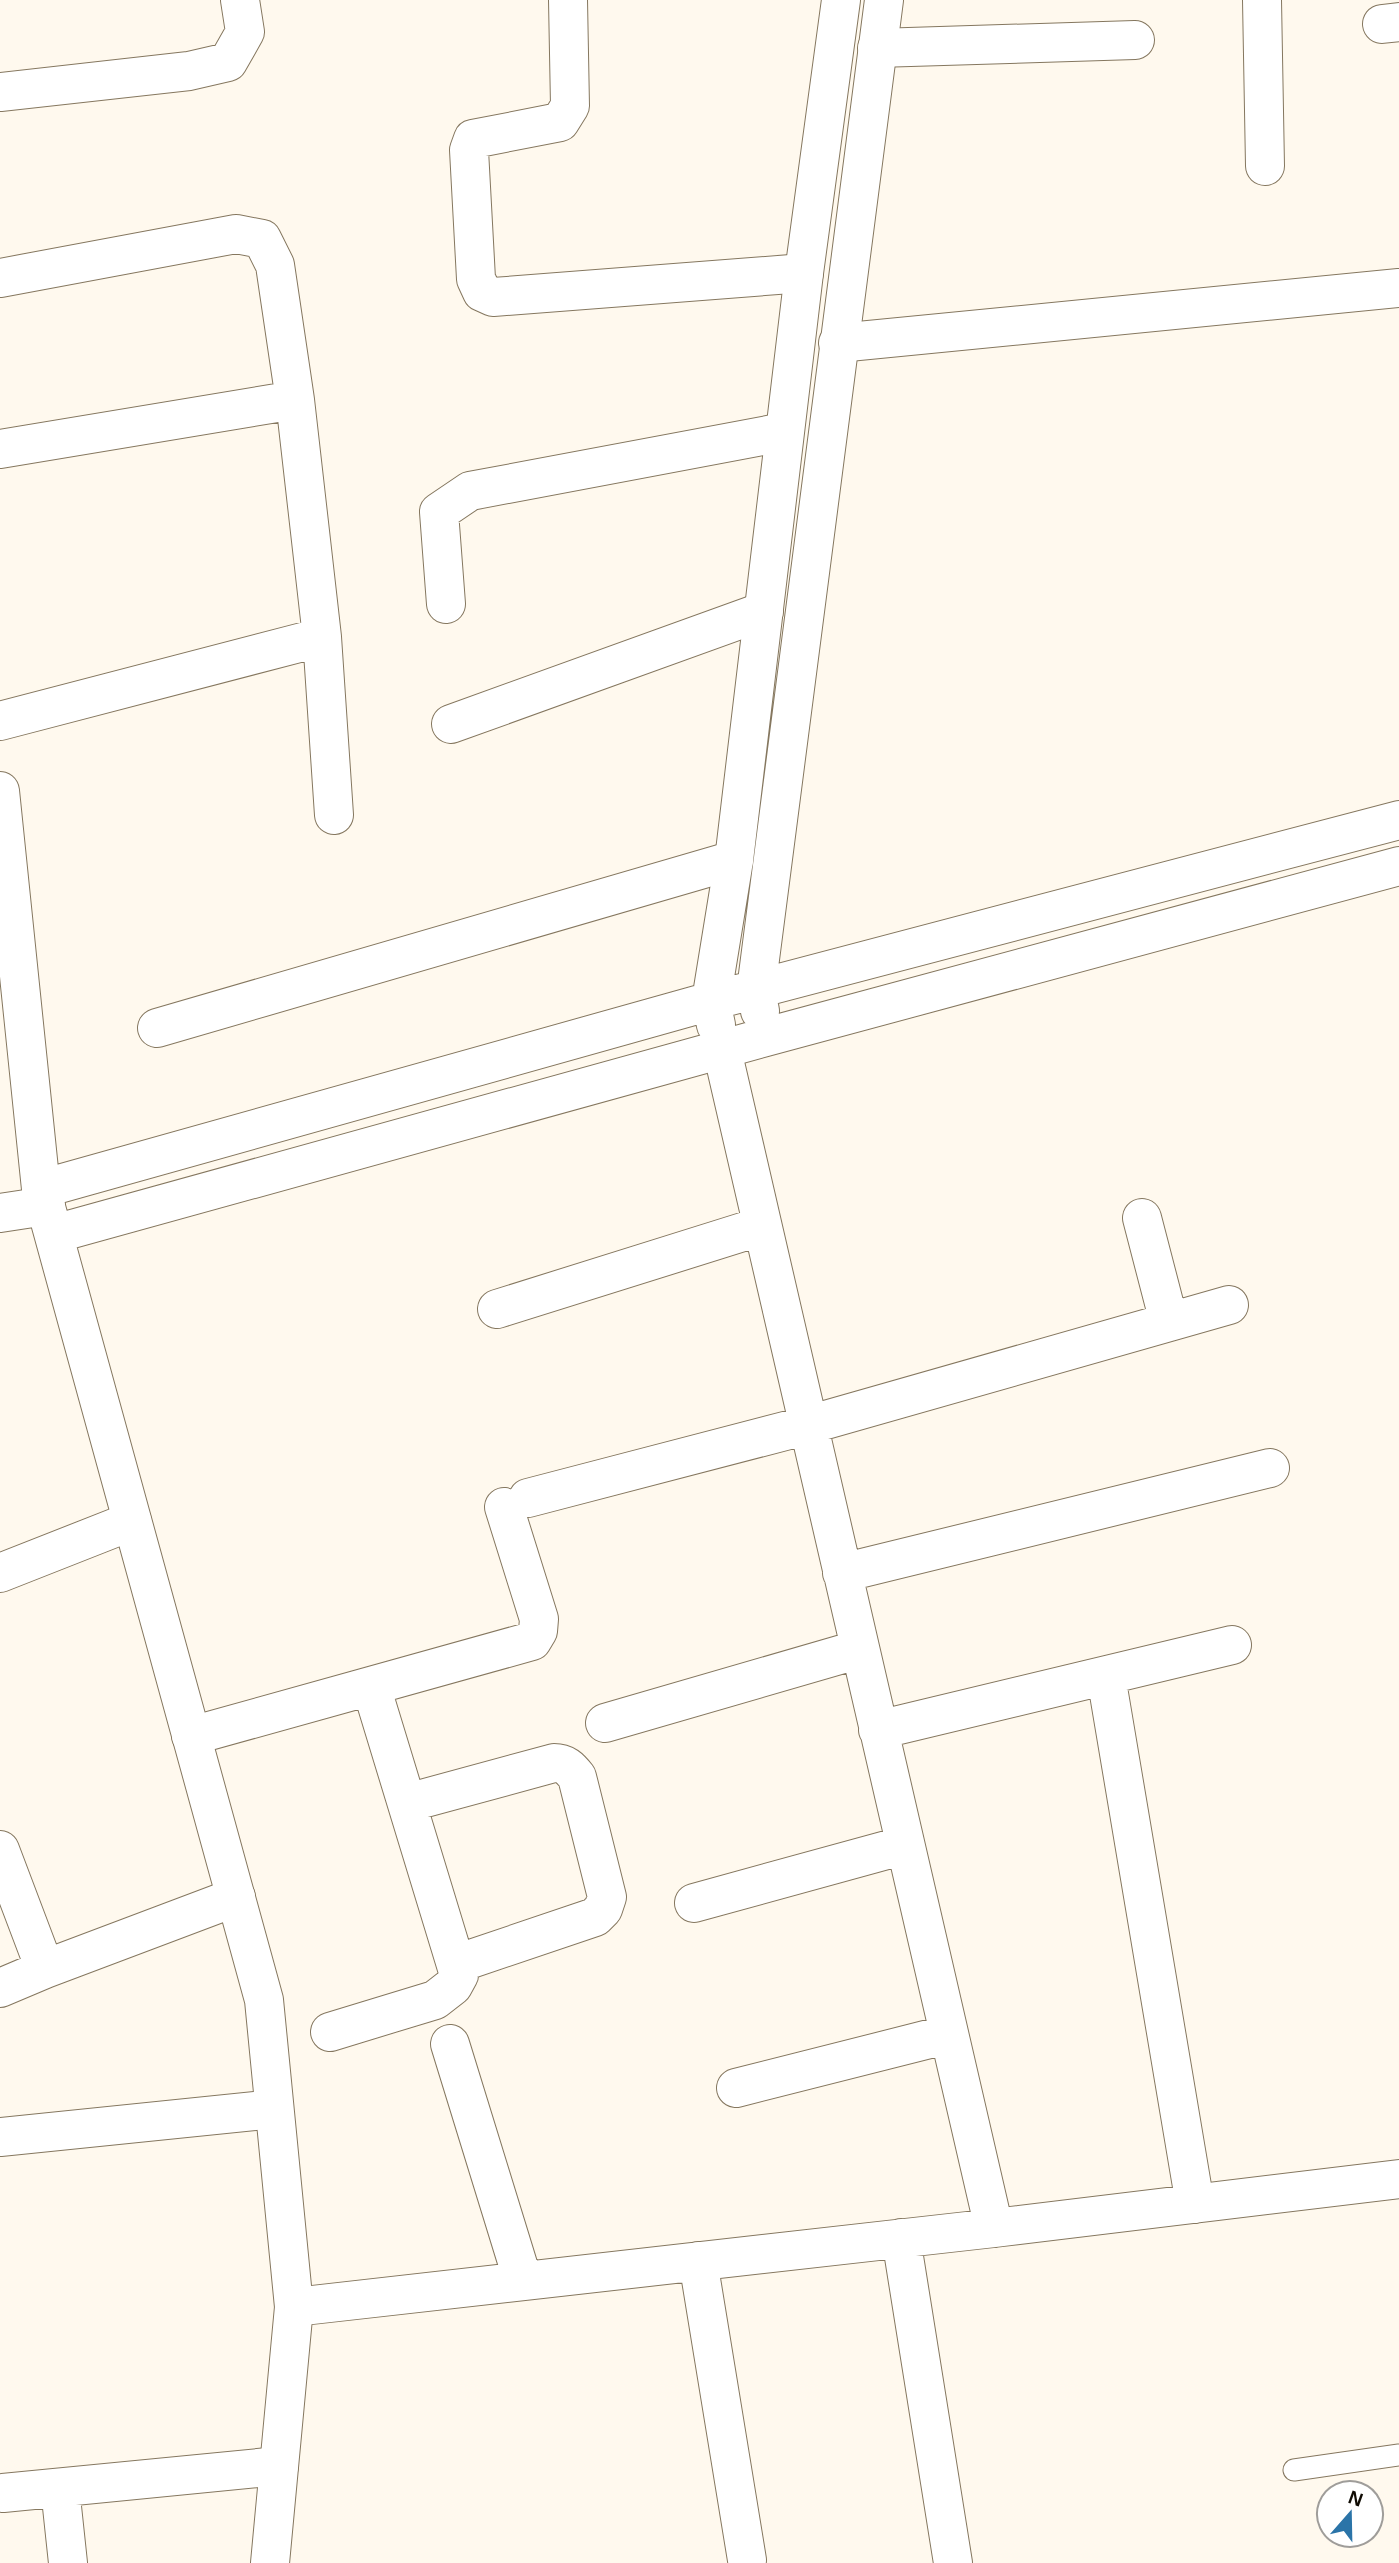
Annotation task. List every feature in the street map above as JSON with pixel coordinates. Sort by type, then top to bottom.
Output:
[{"type":"street","points":[[0,92],[189,71],[228,62],[245,32],[240,0]]},
{"type":"street","points":[[568,0],[568,114],[560,122],[473,139],[469,150],[476,279],[482,292],[493,297],[804,273]]},
{"type":"street","points":[[841,0],[784,432],[734,860],[711,1001],[993,2228]]},
{"type":"street","points":[[766,1037],[756,990],[884,0]]},
{"type":"street","points":[[1262,0],[1265,166]]},
{"type":"street","points":[[877,48],[1135,40]]},
{"type":"street","points":[[0,278],[236,234],[262,239],[275,265],[295,400],[322,637],[334,816]]},
{"type":"street","points":[[838,343],[1399,288]]},
{"type":"street","points":[[0,449],[295,400]]},
{"type":"street","points":[[446,604],[439,512],[470,491],[784,432]]},
{"type":"street","points":[[451,724],[764,611]]},
{"type":"street","points":[[0,721],[322,637]]},
{"type":"street","points":[[0,791],[13,1038],[47,1209],[264,2000],[294,2307],[270,2563]]},
{"type":"street","points":[[47,1209],[711,1001],[1399,820]]},
{"type":"street","points":[[157,1028],[734,860]]},
{"type":"street","points":[[0,1213],[47,1209],[722,1050],[1399,866]]},
{"type":"street","points":[[1142,1218],[1169,1322]]},
{"type":"street","points":[[496,1308],[762,1226]]},
{"type":"street","points":[[191,1736],[532,1641],[538,1631],[539,1619],[516,1503],[808,1425],[1229,1304]]},
{"type":"street","points":[[842,1573],[1270,1468]]},
{"type":"street","points":[[0,1573],[132,1521]]},
{"type":"street","points":[[878,1730],[1232,1645]]},
{"type":"street","points":[[605,1723],[860,1649]]},
{"type":"street","points":[[1106,1676],[1195,2204]]},
{"type":"street","points":[[330,2032],[435,2000],[453,1986],[459,1975],[371,1686]]},
{"type":"street","points":[[407,1803],[554,1763],[570,1768],[577,1777],[607,1897],[603,1909],[595,1917],[456,1964]]},
{"type":"street","points":[[694,1903],[905,1845]]},
{"type":"street","points":[[0,1850],[45,1969]]},
{"type":"street","points":[[0,1988],[236,1897]]},
{"type":"street","points":[[736,2088],[949,2034]]},
{"type":"street","points":[[450,2043],[523,2281]]},
{"type":"street","points":[[0,2105],[2,2114],[8,2119],[22,2122],[93,2112]]},
{"type":"street","points":[[0,2137],[274,2109]]},
{"type":"street","points":[[294,2307],[1399,2179]]},
{"type":"street","points":[[901,2238],[953,2563]]},
{"type":"street","points":[[698,2261],[747,2560]]},
{"type":"street","points":[[3,2493],[279,2466]]},
{"type":"street","points":[[60,2488],[68,2563]]},
{"type":"lane","points":[[1294,2470],[1399,2455]]}]
